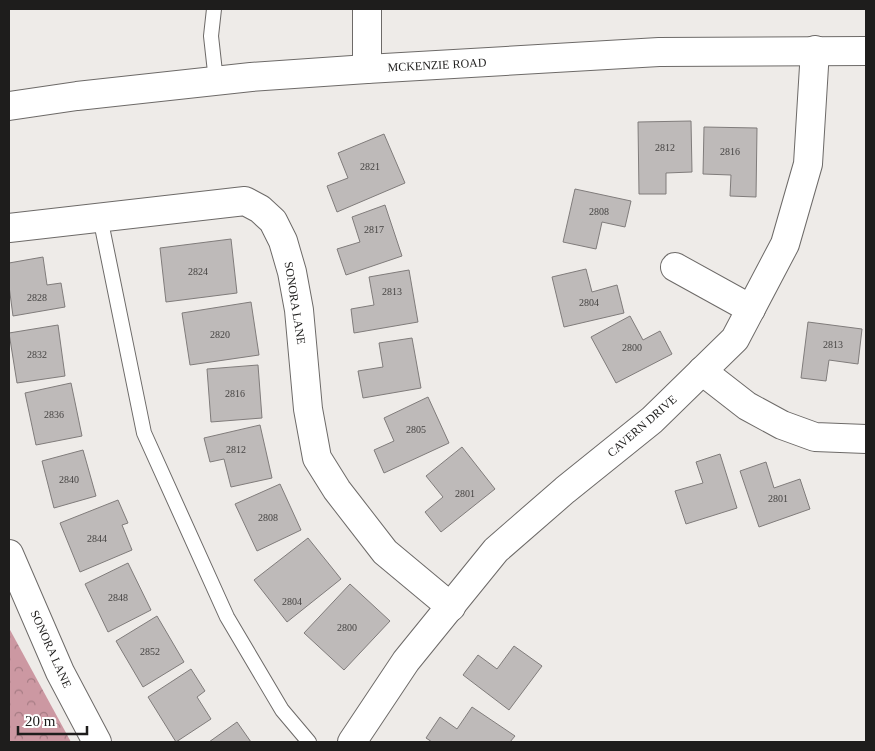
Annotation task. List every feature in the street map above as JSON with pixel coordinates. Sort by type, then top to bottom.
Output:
[{"type":"street","points":[[367,9],[367,69]]},
{"type":"street","name":"CAVERN DRIVE","points":[[352,742],[406,662],[496,550],[565,490],[652,420],[735,339],[785,244],[808,164],[814,50]]},
{"type":"street","name":"MCKENZIE ROAD","points":[[9,106],[77,96],[216,81],[367,69],[659,52],[866,51]]},
{"type":"street","name":"SONORA LANE","points":[[9,228],[245,201],[273,221],[283,241],[292,272],[298,310],[308,409],[317,458],[337,490],[385,552],[450,607]]},
{"type":"street","points":[[675,267],[751,309]]},
{"type":"street","points":[[702,370],[747,406],[782,425],[815,437],[866,440]]},
{"type":"street","name":"SONORA LANE","points":[[9,554],[60,672],[96,742]]},
{"type":"lane","points":[[214,9],[211,36],[216,81]]},
{"type":"lane","points":[[100,218],[144,433],[227,617],[282,710],[309,742]]},
{"type":"green space","points":[[9,628],[71,742],[9,742]]},
{"type":"building","points":[[691,121],[692,172],[666,173],[666,194],[639,194],[638,122]]},
{"type":"building","points":[[704,127],[757,128],[756,197],[730,196],[731,175],[703,174]]},
{"type":"building","points":[[384,134],[405,183],[337,212],[327,186],[348,178],[338,153]]},
{"type":"building","points":[[575,189],[631,201],[625,227],[602,222],[596,249],[563,242]]},
{"type":"building","points":[[385,205],[402,256],[346,275],[337,249],[360,242],[352,217]]},
{"type":"building","points":[[231,239],[237,293],[166,302],[160,248]]},
{"type":"building","points":[[43,257],[47,285],[61,283],[65,307],[13,316],[9,286],[9,263]]},
{"type":"building","points":[[586,269],[592,292],[617,285],[624,313],[564,327],[552,277]]},
{"type":"building","points":[[409,270],[418,322],[354,333],[351,309],[374,305],[369,277]]},
{"type":"building","points":[[251,302],[259,355],[190,365],[182,313]]},
{"type":"building","points":[[630,316],[643,340],[660,331],[672,354],[616,383],[591,337]]},
{"type":"building","points":[[808,322],[862,329],[858,364],[829,360],[826,381],[801,378]]},
{"type":"building","points":[[58,325],[65,376],[17,383],[9,333]]},
{"type":"building","points":[[412,338],[421,388],[363,398],[358,371],[383,367],[379,343]]},
{"type":"building","points":[[258,365],[262,418],[211,422],[207,369]]},
{"type":"building","points":[[71,383],[82,436],[36,445],[25,393]]},
{"type":"building","points":[[428,397],[449,443],[384,473],[374,450],[394,441],[384,418]]},
{"type":"building","points":[[260,425],[272,478],[231,487],[224,459],[210,462],[204,438]]},
{"type":"building","points":[[462,447],[495,489],[441,532],[425,512],[443,497],[426,476]]},
{"type":"building","points":[[83,450],[96,496],[54,508],[42,461]]},
{"type":"building","points":[[720,454],[737,508],[686,524],[675,491],[703,483],[696,462]]},
{"type":"building","points":[[766,462],[774,488],[800,479],[810,509],[759,527],[740,471]]},
{"type":"building","points":[[280,484],[301,530],[257,551],[235,504]]},
{"type":"building","points":[[118,500],[128,523],[122,525],[132,550],[80,572],[60,523]]},
{"type":"building","points":[[308,538],[341,579],[287,622],[254,580]]},
{"type":"building","points":[[128,563],[151,610],[108,632],[85,584]]},
{"type":"building","points":[[350,584],[390,621],[344,670],[304,633]]},
{"type":"building","points":[[157,616],[184,662],[143,687],[116,641]]},
{"type":"building","points":[[514,646],[542,666],[509,710],[463,675],[478,655],[497,669]]},
{"type":"building","points":[[191,669],[205,691],[197,697],[211,719],[176,742],[148,697]]},
{"type":"building","points":[[472,707],[515,736],[510,742],[432,742],[426,738],[440,717],[457,729]]},
{"type":"building","points":[[237,722],[251,742],[209,742]]}]
